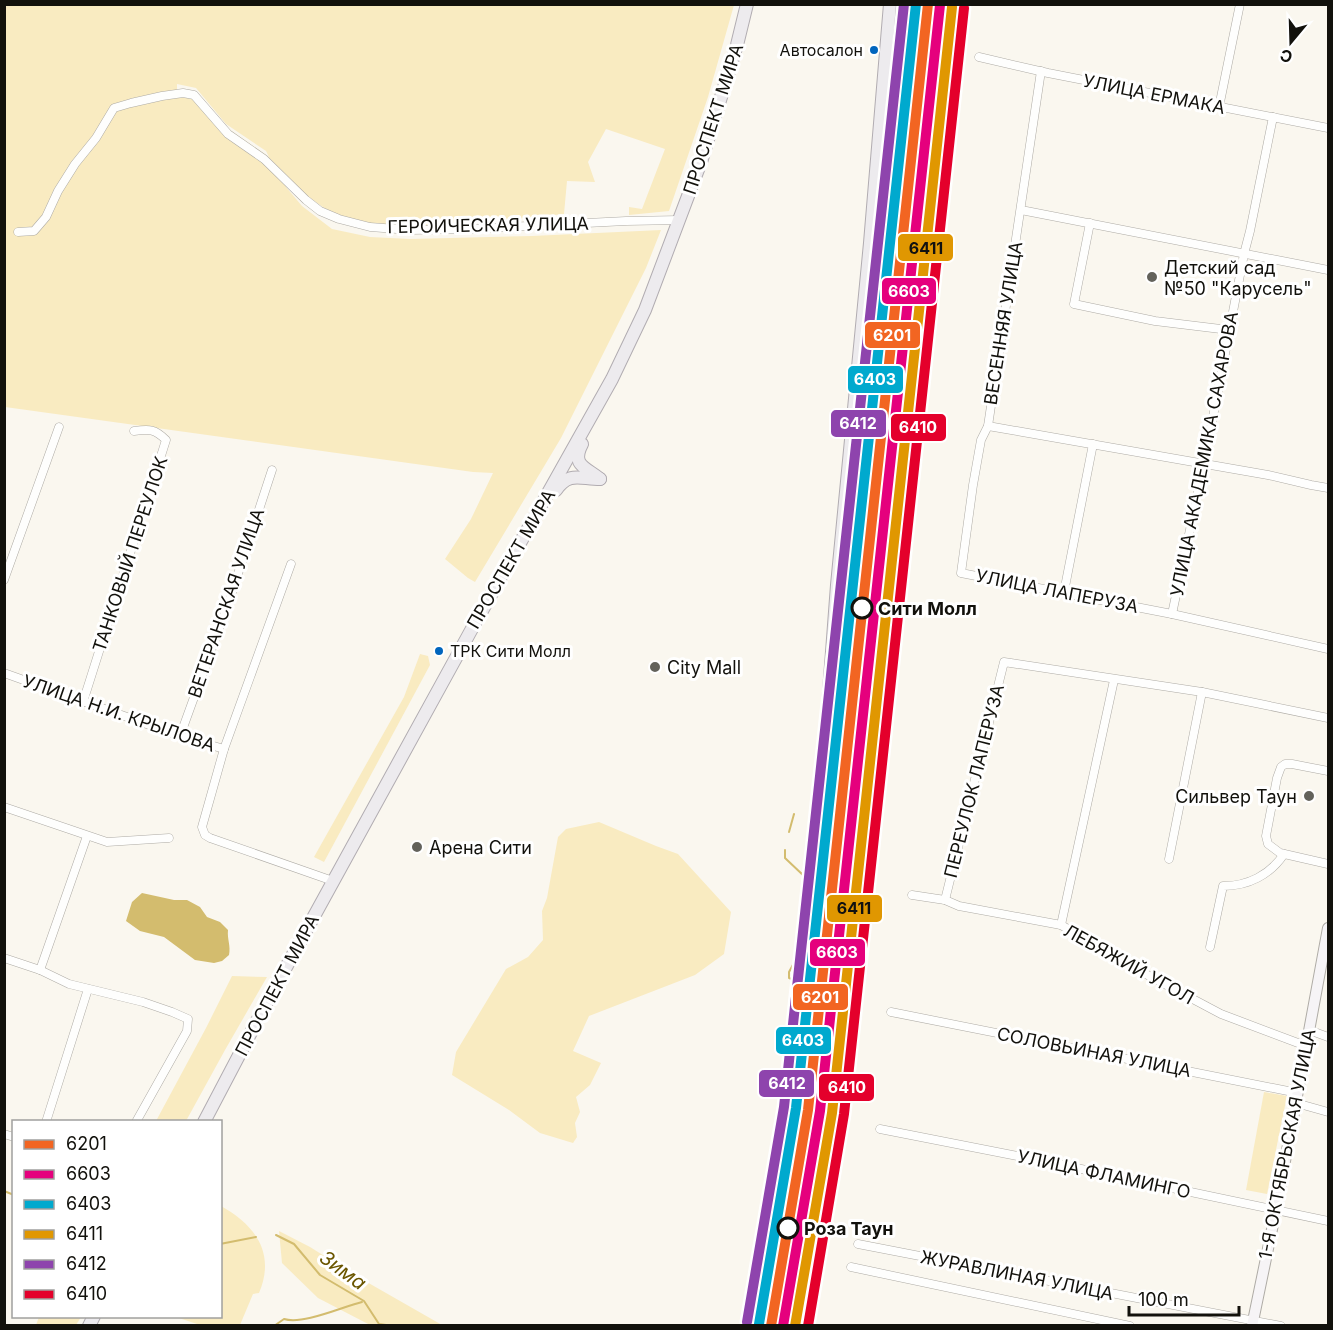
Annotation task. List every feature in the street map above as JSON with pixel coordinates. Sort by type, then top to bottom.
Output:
[{"type":"main road","name":"ПРОСПЕКТ МИРА","points":[[207,1118],[333,881],[612,379],[645,310],[706,148],[747,4]]},
{"type":"main road","points":[[753,1326],[796,1070],[890,4]]},
{"type":"main road","points":[[593,413],[590,430],[580,448],[577,460],[580,465],[601,479]]},
{"type":"main road","points":[[564,466],[601,479]]},
{"type":"main road","points":[[534,520],[558,487],[568,478],[601,479]]},
{"type":"street","points":[[1219,107],[1240,4]]},
{"type":"street","name":"УЛИЦА ЕРМАКА","points":[[979,57],[1329,128]]},
{"type":"street","name":"ВЕСЕННЯЯ УЛИЦА","points":[[961,573],[981,440],[988,426],[1041,71]]},
{"type":"street","name":"ГЕРОИЧЕСКАЯ УЛИЦА","points":[[18,232],[34,231],[46,217],[58,191],[75,164],[96,138],[114,108],[183,93],[194,95],[228,134],[264,159],[320,211],[339,219],[370,227],[410,230],[469,229],[680,220]]},
{"type":"street","name":"УЛИЦА АКАДЕМИКА САХАРОВА","points":[[1172,615],[1273,117]]},
{"type":"street","points":[[1021,210],[1329,270]]},
{"type":"street","points":[[1090,223],[1074,304],[1155,321],[1229,330]]},
{"type":"street","points":[[988,426],[1329,488]]},
{"type":"street","points":[[4,580],[59,427]]},
{"type":"street","name":"ТАНКОВЫЙ ПЕРЕУЛОК","points":[[83,702],[166,440],[157,431],[134,431]]},
{"type":"street","points":[[1064,592],[1093,444]]},
{"type":"street","name":"ВЕТЕРАНСКАЯ УЛИЦА","points":[[180,736],[229,601],[272,470]]},
{"type":"street","points":[[224,749],[291,564]]},
{"type":"street","name":"УЛИЦА ЛАПЕРУЗА","points":[[961,573],[1064,592],[1329,649]]},
{"type":"street","name":"ПЕРЕУЛОК ЛАПЕРУЗА","points":[[945,900],[1004,662],[1113,680]]},
{"type":"street","name":"УЛИЦА Н.И. КРЫЛОВА","points":[[4,673],[180,736],[224,749],[202,827],[205,835],[333,881]]},
{"type":"street","points":[[1061,925],[1113,680],[1202,692],[1329,718]]},
{"type":"street","points":[[1169,859],[1202,692]]},
{"type":"street","points":[[1329,771],[1292,764],[1281,767],[1276,778],[1266,836],[1270,846],[1284,854],[1329,864]]},
{"type":"street","points":[[4,807],[107,842],[169,837]]},
{"type":"street","points":[[40,970],[87,836]]},
{"type":"street","points":[[1210,946],[1223,886],[1244,884],[1260,877],[1274,867],[1284,854]]},
{"type":"street","name":"ЛЕБЯЖИЙ УГОЛ","points":[[912,896],[945,900],[959,906],[1061,925],[1221,1014],[1306,1046]]},
{"type":"street","name":"1-Я ОКТЯБРЬСКАЯ УЛИЦА","points":[[1252,1322],[1276,1210],[1329,928]]},
{"type":"street","points":[[4,958],[40,970],[69,984],[143,1002],[188,1019],[187,1031],[137,1120]]},
{"type":"street","points":[[47,1120],[88,989]]},
{"type":"street","name":"СОЛОВЬИНАЯ УЛИЦА","points":[[891,1012],[1297,1098],[1329,1112]]},
{"type":"street","points":[[1309,1030],[1329,1038]]},
{"type":"street","name":"УЛИЦА ФЛАМИНГО","points":[[880,1129],[1329,1221]]},
{"type":"street","name":"ЖУРАВЛИНАЯ УЛИЦА","points":[[858,1244],[1281,1326]]},
{"type":"street","points":[[851,1267],[1130,1326]]},
{"type":"shaded area","points":[[5,5],[734,5],[708,97],[669,211],[629,215],[629,207],[642,209],[665,149],[606,129],[588,162],[595,182],[567,181],[564,214],[456,225],[387,226],[340,219],[283,179],[286,187],[302,206],[332,229],[370,237],[410,239],[661,230],[646,268],[561,438],[475,582],[445,559],[471,519],[493,473],[5,407]],"holes":[[[177,84],[196,88],[226,124],[266,151],[269,157],[230,130],[204,100],[177,93]]]},
{"type":"shaded area","points":[[420,654],[428,656],[430,665],[324,862],[314,857],[404,697]]},
{"type":"shaded area","points":[[599,822],[678,854],[731,912],[724,954],[695,975],[589,1016],[573,1051],[601,1063],[590,1085],[576,1097],[580,1112],[575,1123],[577,1137],[573,1143],[540,1133],[509,1110],[452,1075],[456,1052],[506,969],[528,957],[543,940],[542,911],[547,898],[558,837],[566,829]]},
{"type":"shaded area","points":[[142,893],[174,900],[187,900],[200,907],[207,917],[220,922],[228,930],[229,955],[222,961],[214,963],[195,960],[164,937],[140,931],[126,921],[132,902]]},
{"type":"shaded area","points":[[232,976],[267,977],[187,1120],[157,1120]]},
{"type":"shaded area","points":[[1264,1092],[1287,1096],[1267,1194],[1246,1190]]},
{"type":"shaded area","points":[[222,1207],[244,1222],[259,1242],[265,1265],[264,1279],[259,1293],[253,1294],[240,1325],[200,1325],[179,1318],[222,1318]]},
{"type":"shaded area","points":[[279,1231],[442,1325],[370,1325],[318,1298],[282,1263]]},
{"type":"shaded area","points":[[38,1318],[80,1318],[76,1325],[36,1325]]},
{"type":"waterway","points":[[789,832],[794,814]]},
{"type":"waterway","points":[[781,1090],[794,980],[789,978],[789,972],[795,961],[804,876],[785,858],[785,850]]},
{"type":"waterway","points":[[744,1305],[779,1107]]},
{"type":"waterway","name":"Зима","points":[[4,1191],[12,1194]]},
{"type":"waterway","name":"Зима","points":[[276,1235],[294,1244],[320,1275],[364,1301],[379,1324],[393,1326]]},
{"type":"waterway","name":"Зима","points":[[222,1244],[256,1237]]},
{"type":"waterway","points":[[274,1326],[284,1319],[312,1318],[362,1302]]},
{"type":"transit line","name":"6412","points":[[747,1322],[784,1107],[904,4]]},
{"type":"transit line","name":"6403","points":[[759,1324],[796,1108],[916,4]]},
{"type":"transit line","name":"6201","points":[[771,1326],[808,1110],[928,4]]},
{"type":"transit line","name":"6603","points":[[783,1326],[820,1111],[940,5]]},
{"type":"transit line","name":"6411","points":[[795,1326],[832,1113],[952,7]]},
{"type":"transit line","name":"6410","points":[[808,1326],[844,1114],[964,8]]},
{"type":"place","name":"Автосалон","points":[[874,50]]},
{"type":"place","name":"Детский сад №50 \"Карусель\"","points":[[1152,277]]},
{"type":"place","name":"Сити Молл","points":[[862,608]]},
{"type":"place","name":"ТРК Сити Молл","points":[[439,651]]},
{"type":"place","name":"City Mall","points":[[655,667]]},
{"type":"place","name":"Сильвер Таун","points":[[1309,796]]},
{"type":"place","name":"Арена Сити","points":[[417,847]]},
{"type":"place","name":"Роза Таун","points":[[788,1228]]}]
